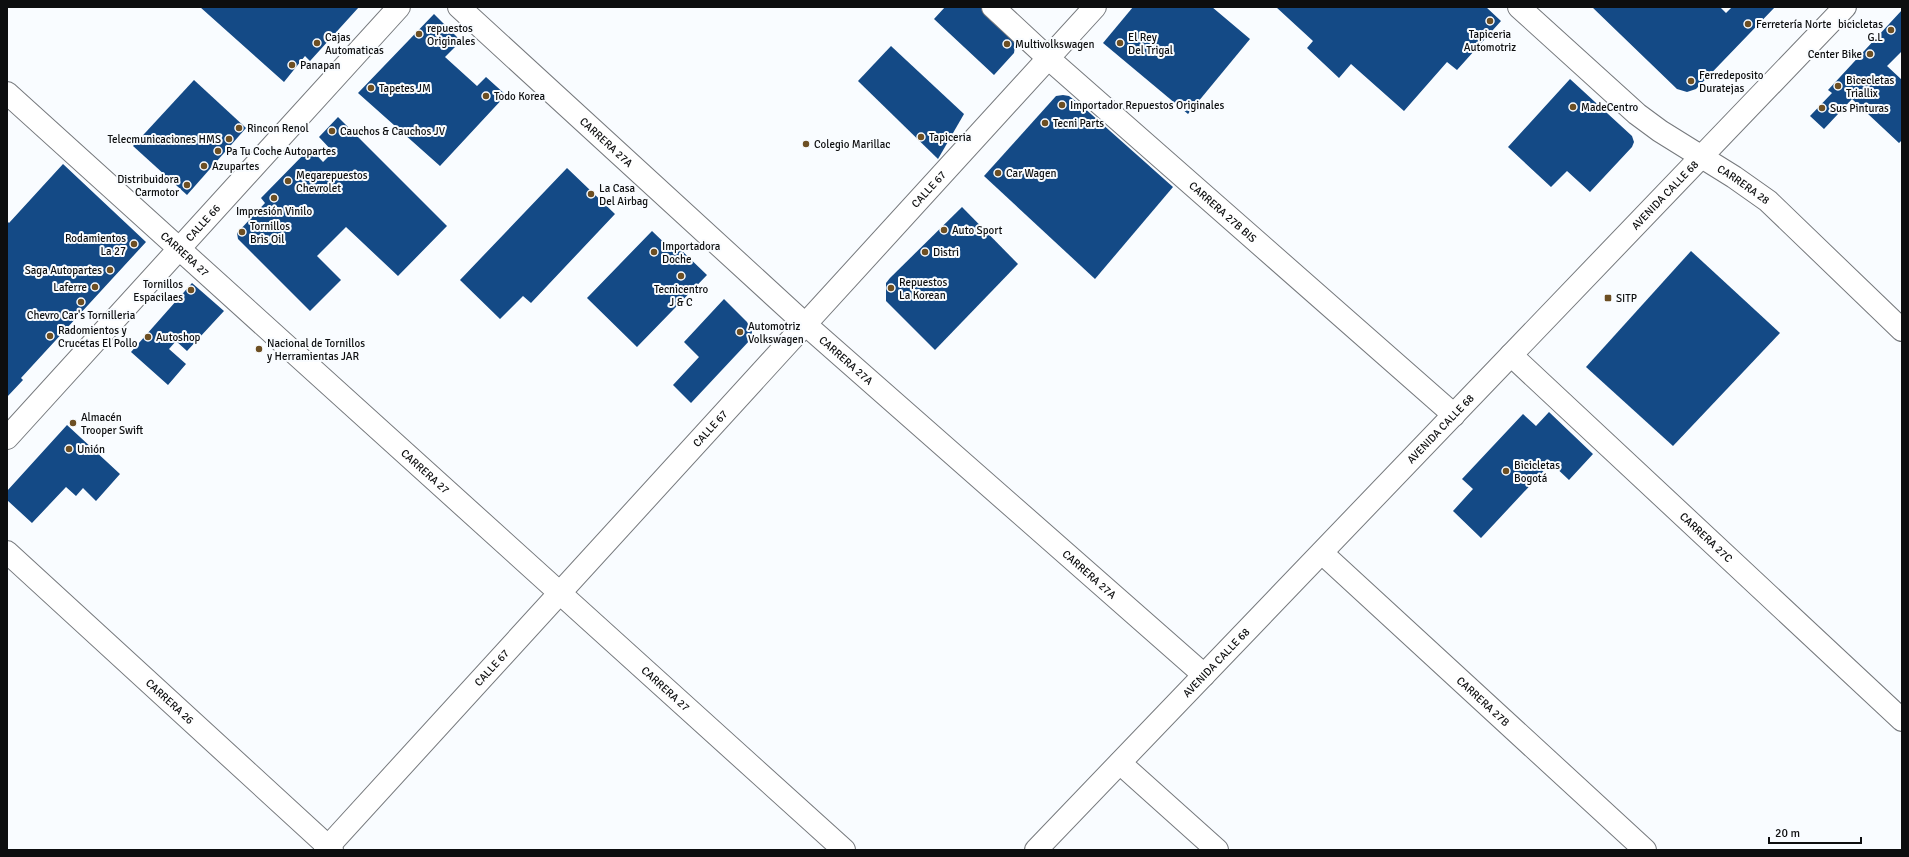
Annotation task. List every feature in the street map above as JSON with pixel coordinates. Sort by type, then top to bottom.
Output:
[{"type":"street","name":"CALLE 66","points":[[7,438],[178,248],[399,7]]},
{"type":"street","name":"CARRERA 27A","points":[[458,7],[805,324],[1204,675]]},
{"type":"street","name":"CARRERA 27B BIS","points":[[992,7],[1454,415]]},
{"type":"street","name":"CALLE 67","points":[[329,849],[559,593],[1095,7]]},
{"type":"street","name":"CARRERA 28","points":[[1519,7],[1637,114],[1660,131],[1702,156],[1768,201],[1902,330]]},
{"type":"street","name":"AVENIDA CALLE 68","points":[[1036,850],[1845,7]]},
{"type":"street","name":"CARRERA 27","points":[[7,93],[844,850]]},
{"type":"street","name":"CARRERA 27C","points":[[1512,355],[1902,720]]},
{"type":"street","name":"CARRERA 26","points":[[7,552],[329,849]]},
{"type":"street","name":"CARRERA 27B","points":[[1322,553],[1645,850]]},
{"type":"street","points":[[1120,763],[1217,850]]},
{"type":"building","points":[[200,7],[359,7],[310,61],[305,56],[284,82]]},
{"type":"building","points":[[945,7],[983,7],[992,15],[989,19],[1013,40],[1015,46],[1014,53],[994,75],[934,19]]},
{"type":"building","points":[[1133,7],[1212,7],[1250,39],[1188,114],[1103,43]]},
{"type":"building","points":[[1276,7],[1486,7],[1501,21],[1457,70],[1447,62],[1404,111],[1351,64],[1339,78],[1307,48],[1313,41]]},
{"type":"building","points":[[1592,7],[1720,7],[1726,13],[1732,7],[1775,7],[1696,89],[1687,92],[1677,89]]},
{"type":"building","points":[[1902,10],[1902,51],[1887,66],[1902,80],[1902,140],[1899,143],[1852,99],[1824,129],[1810,116],[1832,93],[1828,90]]},
{"type":"building","points":[[434,14],[461,41],[445,57],[477,86],[486,77],[506,95],[440,166],[358,93]]},
{"type":"building","points":[[891,46],[964,114],[938,159],[858,81]]},
{"type":"building","name":"MadeCentro","points":[[1570,79],[1632,136],[1634,142],[1632,147],[1590,192],[1567,171],[1551,187],[1508,147]]},
{"type":"building","points":[[194,80],[246,128],[187,195],[133,146]]},
{"type":"building","points":[[1056,96],[1069,96],[1082,106],[1173,187],[1095,279],[984,176]]},
{"type":"building","points":[[338,117],[447,226],[398,276],[346,227],[317,256],[341,280],[310,311],[238,239],[237,233],[265,203],[261,198],[310,148],[323,162],[333,152],[319,137]]},
{"type":"building","points":[[63,164],[146,242],[21,378],[23,380],[7,397],[7,221],[9,223]]},
{"type":"building","points":[[567,168],[615,214],[531,303],[523,296],[500,319],[460,280]]},
{"type":"building","points":[[962,207],[1018,264],[935,350],[886,301],[886,283]]},
{"type":"building","points":[[652,231],[676,254],[680,249],[707,275],[637,347],[587,298]]},
{"type":"building","points":[[1691,251],[1780,333],[1673,446],[1586,367]]},
{"type":"building","points":[[192,283],[224,311],[187,351],[176,341],[169,349],[186,364],[168,385],[131,352]]},
{"type":"building","points":[[724,299],[747,322],[752,332],[751,339],[691,403],[673,385],[699,357],[684,342]]},
{"type":"building","name":"Bicicletas Bogotá","points":[[1549,412],[1593,454],[1569,480],[1551,463],[1481,538],[1453,511],[1473,489],[1462,479],[1523,414],[1536,426]]},
{"type":"building","name":"Unión","points":[[67,425],[120,474],[96,501],[83,488],[76,496],[66,487],[32,523],[7,500],[7,491]]},
{"type":"place","name":"Tapiceria Automotriz","points":[[1490,21]]},
{"type":"place","name":"Ferretería Norte","points":[[1748,24]]},
{"type":"place","name":"bicicletas G.L","points":[[1891,30]]},
{"type":"place","name":"repuestos Originales","points":[[419,34]]},
{"type":"place","name":"Cajas Automaticas","points":[[317,43]]},
{"type":"place","name":"El Rey Del Trigal","points":[[1120,43]]},
{"type":"place","name":"Multivolkswagen","points":[[1007,44]]},
{"type":"place","name":"Center Bike","points":[[1870,54]]},
{"type":"place","name":"Panapan","points":[[292,65]]},
{"type":"place","name":"Ferredeposito Duratejas","points":[[1691,81]]},
{"type":"place","name":"Bicecletas Triallix","points":[[1838,86]]},
{"type":"place","name":"Tapetes JM","points":[[371,88]]},
{"type":"place","name":"Todo Korea","points":[[486,96]]},
{"type":"place","name":"Importador Repuestos Originales","points":[[1062,105]]},
{"type":"place","name":"MadeCentro","points":[[1573,107]]},
{"type":"place","name":"Sus Pinturas","points":[[1822,108]]},
{"type":"place","name":"Tecni Parts","points":[[1045,123]]},
{"type":"place","name":"Rincon Renol","points":[[239,128]]},
{"type":"place","name":"Cauchos & Cauchos JV","points":[[332,131]]},
{"type":"place","name":"Tapiceria","points":[[921,137]]},
{"type":"place","name":"Telecmunicaciones HMS","points":[[229,139]]},
{"type":"place","name":"Colegio Marillac","points":[[806,144]]},
{"type":"place","name":"Pa Tu Coche Autopartes","points":[[218,151]]},
{"type":"place","name":"Azupartes","points":[[204,166]]},
{"type":"place","name":"Car Wagen","points":[[998,173]]},
{"type":"place","name":"Megarepuestos Chevrolet","points":[[288,181]]},
{"type":"place","name":"Distribuidora Carmotor","points":[[187,185]]},
{"type":"place","name":"La Casa Del Airbag","points":[[591,194]]},
{"type":"place","name":"Impresión Vinilo","points":[[274,198]]},
{"type":"place","name":"Auto Sport","points":[[944,230]]},
{"type":"place","name":"Tornillos Bris Oil","points":[[242,232]]},
{"type":"place","name":"Rodamientos La 27","points":[[134,244]]},
{"type":"place","name":"Importadora Doche","points":[[654,252]]},
{"type":"place","name":"Distri","points":[[925,252]]},
{"type":"place","name":"Saga Autopartes","points":[[110,270]]},
{"type":"place","name":"Tecnicentro J & C","points":[[681,276]]},
{"type":"place","name":"Laferre","points":[[95,287]]},
{"type":"place","name":"Repuestos La Korean","points":[[891,288]]},
{"type":"place","name":"Tornillos Espacilaes","points":[[191,290]]},
{"type":"place","name":"SITP","points":[[1608,298]]},
{"type":"place","name":"Chevro Car's Tornilleria","points":[[81,302]]},
{"type":"place","name":"Automotriz Volkswagen","points":[[740,332]]},
{"type":"place","name":"Radomientos y Crucetas El Pollo","points":[[50,336]]},
{"type":"place","name":"Autoshop","points":[[148,337]]},
{"type":"place","name":"Nacional de Tornillos y Herramientas JAR","points":[[259,349]]},
{"type":"place","name":"Almacén Trooper Swift","points":[[73,423]]},
{"type":"place","name":"Unión","points":[[69,449]]},
{"type":"place","name":"Bicicletas Bogotá","points":[[1506,471]]}]
